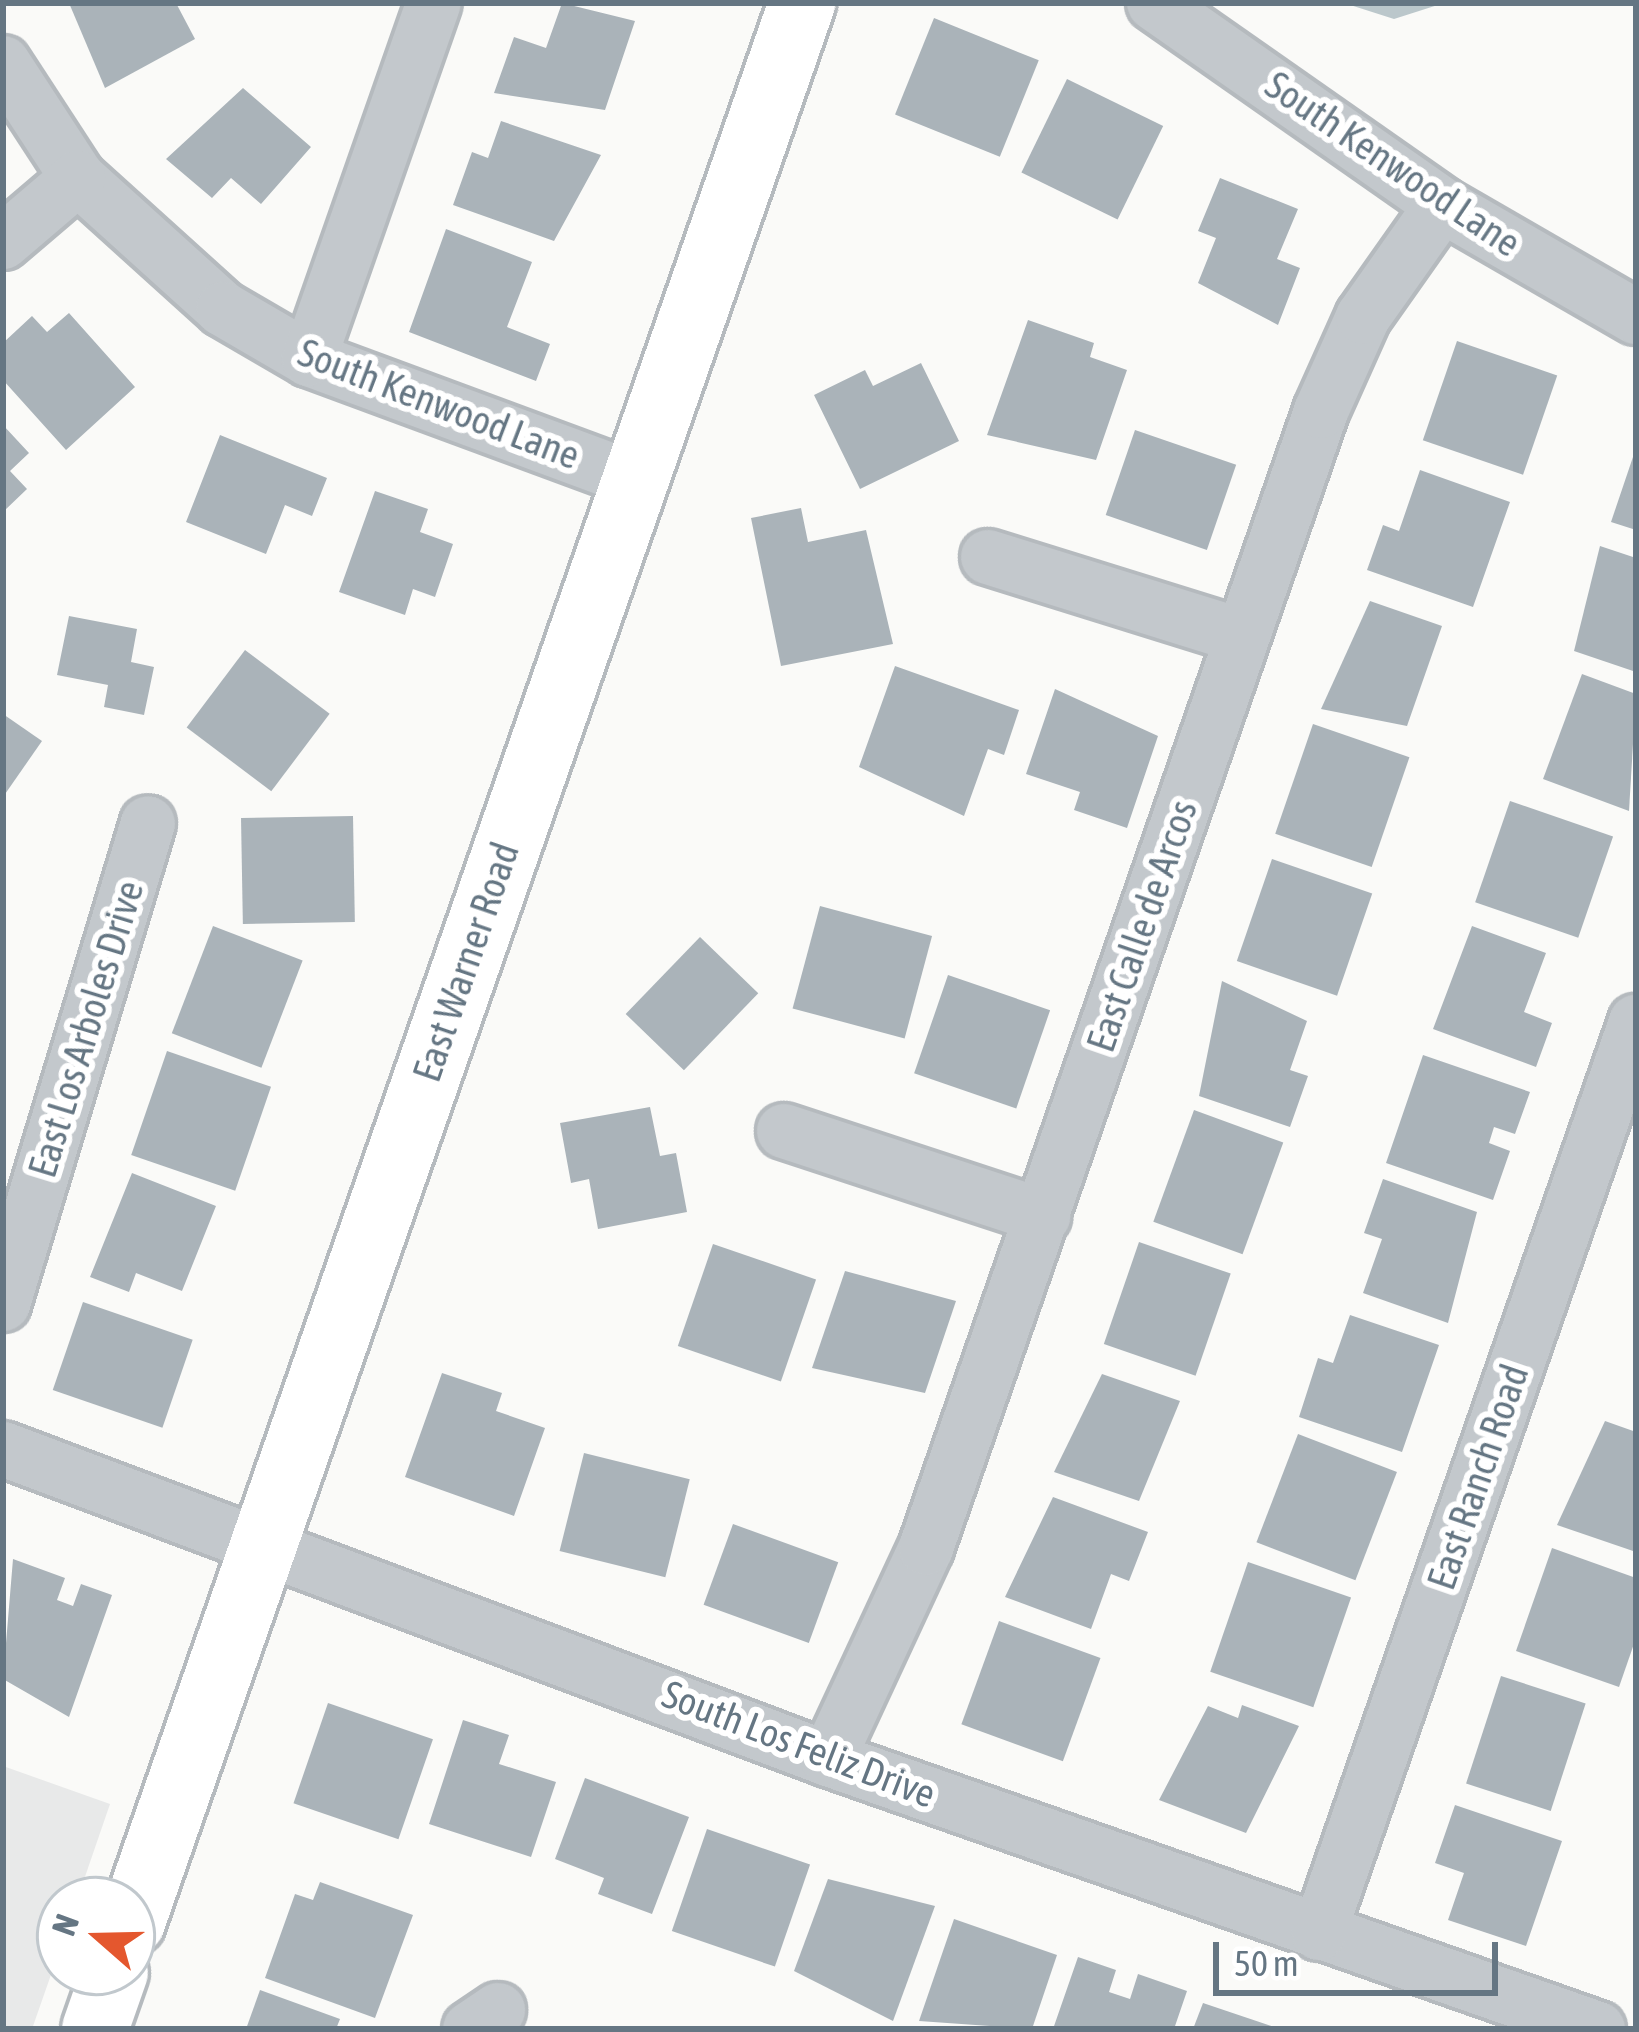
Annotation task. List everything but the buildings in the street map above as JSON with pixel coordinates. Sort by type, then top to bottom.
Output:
[{"type":"main road","name":"East Warner Road","points":[[148,1876],[802,3]]},
{"type":"main road","points":[[95,2029],[107,1996]]},
{"type":"street","points":[[309,359],[434,3]]},
{"type":"street","name":"South Kenwood Lane","points":[[1154,3],[1442,205],[1636,317]]},
{"type":"street","name":"South Kenwood Lane","points":[[3,63],[78,178],[143,247],[309,359],[634,478]]},
{"type":"street","points":[[3,242],[78,178]]},
{"type":"street","name":"East Calle de Arcos","points":[[828,1759],[926,1548],[1242,636],[1363,317],[1442,205]]},
{"type":"street","points":[[988,556],[1242,636]]},
{"type":"street","name":"East Los Arboles Drive","points":[[3,1304],[148,823]]},
{"type":"street","name":"East Ranch Road","points":[[1319,1933],[1636,1022]]},
{"type":"street","points":[[784,1131],[1043,1216]]},
{"type":"street","name":"South Los Feliz Drive","points":[[3,1449],[828,1759],[1598,2029]]},
{"type":"shaded area","points":[[1344,3],[1444,3],[1394,19]]},
{"type":"shaded area","points":[[3,1766],[110,1804],[85,1876],[36,1876],[36,1996],[44,1996],[32,2029],[3,2029]]}]
